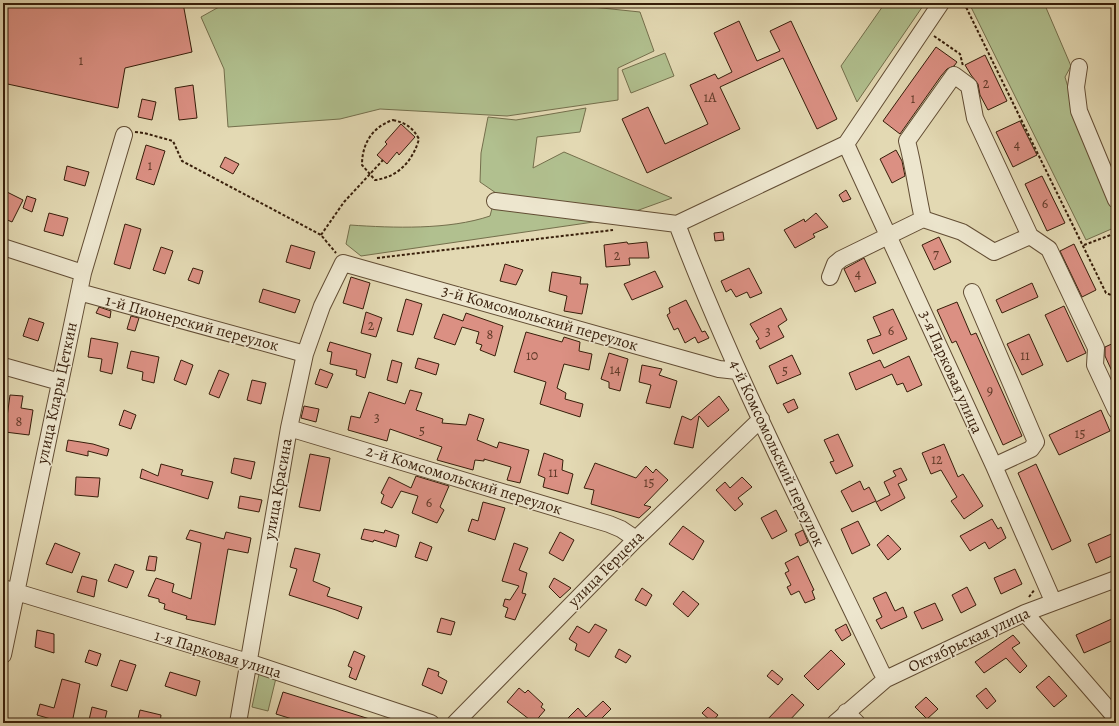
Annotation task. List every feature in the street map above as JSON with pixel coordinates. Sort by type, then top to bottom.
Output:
[{"type":"street","points":[[495,201],[677,224],[846,144],[854,123],[924,29],[941,3]]},
{"type":"street","points":[[1079,67],[1076,87],[1079,111],[1116,200]]},
{"type":"street","points":[[923,219],[916,190],[915,170],[907,141],[954,75],[969,86],[975,118],[1030,236],[1049,249],[1096,348],[1095,365],[1116,410]]},
{"type":"street","name":"улица Клары Цеткин","points":[[3,655],[9,590],[60,382],[83,273],[124,135]]},
{"type":"street","name":"3-я Парковая улица","points":[[846,144],[994,466],[1053,601]]},
{"type":"street","points":[[830,277],[835,264],[841,259],[923,219],[962,232],[994,252],[1030,236]]},
{"type":"street","name":"4-й Комсомольский переулок","points":[[677,224],[694,269],[737,370],[886,679]]},
{"type":"street","points":[[3,247],[83,273]]},
{"type":"street","name":"3-й Комсомольский переулок","points":[[343,263],[718,369],[737,370]]},
{"type":"street","name":"улица Красина","points":[[238,723],[289,428],[305,354],[322,306],[343,263]]},
{"type":"street","name":"1-й Пионерский переулок","points":[[79,292],[305,354]]},
{"type":"street","points":[[972,292],[1036,442],[1031,449],[994,466]]},
{"type":"street","points":[[3,366],[60,382]]},
{"type":"street","name":"улица Герцена","points":[[455,723],[636,539],[761,419]]},
{"type":"street","name":"2-й Комсомольский переулок","points":[[289,428],[609,524],[621,529],[636,539]]},
{"type":"street","name":"Октябрьская улица","points":[[846,719],[886,679],[1025,613],[1053,601],[1116,579]]},
{"type":"street","name":"1-я Парковая улица","points":[[9,590],[248,662],[431,723]]},
{"type":"street","points":[[1025,613],[1116,718]]},
{"type":"path","points":[[964,3],[1084,245],[1106,293],[1116,297]]},
{"type":"path","points":[[924,29],[960,54],[964,67]]},
{"type":"path","points":[[393,120],[403,122],[413,128],[419,139],[415,152],[403,168],[382,179],[375,180],[370,174],[362,165],[362,152],[368,140],[376,130],[383,124],[393,120]]},
{"type":"path","points":[[124,135],[135,132],[144,133],[173,141],[182,161],[321,235],[343,263]]},
{"type":"path","points":[[321,235],[344,202],[383,160]]},
{"type":"path","points":[[374,259],[616,229]]},
{"type":"path","points":[[1084,245],[1116,233]]},
{"type":"green space","points":[[226,3],[554,3],[640,12],[654,51],[618,68],[618,100],[507,116],[380,109],[340,119],[228,127],[224,69],[201,17]]},
{"type":"green space","points":[[885,3],[925,3],[857,102],[841,66]]},
{"type":"green space","points":[[969,3],[1044,3],[1071,66],[1065,77],[1075,111],[1116,216],[1116,227],[1086,240]]},
{"type":"green space","points":[[665,53],[674,76],[631,93],[622,70]]},
{"type":"green space","points":[[586,108],[580,132],[537,137],[533,168],[564,152],[672,198],[614,219],[361,256],[346,244],[350,225],[384,227],[439,226],[474,221],[490,216],[496,193],[480,182],[481,153],[488,117],[516,120]]},
{"type":"green space","points":[[259,674],[276,678],[268,711],[252,707]]},
{"type":"building","points":[[3,3],[183,3],[192,52],[125,68],[118,108],[3,83]]},
{"type":"building","points":[[739,21],[757,61],[780,51],[770,31],[791,21],[837,119],[817,129],[783,58],[720,87],[740,129],[647,173],[622,119],[648,107],[665,144],[708,124],[690,85],[715,74],[718,79],[732,72],[714,33]]},
{"type":"building","points":[[936,47],[957,62],[954,66],[947,69],[941,76],[900,134],[883,121]]},
{"type":"building","points":[[985,55],[1007,101],[988,110],[980,95],[978,84],[965,65]]},
{"type":"building","points":[[193,85],[197,118],[179,120],[175,88]]},
{"type":"building","points":[[142,99],[156,102],[152,120],[138,117]]},
{"type":"building","points":[[1020,121],[1037,155],[1013,167],[996,132]]},
{"type":"building","points":[[401,124],[415,137],[399,155],[397,152],[387,164],[377,155],[387,144],[385,142]]},
{"type":"building","points":[[146,145],[165,151],[154,185],[136,179]]},
{"type":"building","points":[[896,150],[902,161],[905,176],[892,183],[880,159]]},
{"type":"building","points":[[225,157],[239,164],[233,174],[220,167]]},
{"type":"building","points":[[67,166],[89,172],[85,186],[64,180]]},
{"type":"building","points":[[1042,176],[1065,223],[1047,231],[1025,184]]},
{"type":"building","points":[[3,190],[23,200],[12,222],[3,218]]},
{"type":"building","points":[[846,190],[851,199],[843,202],[839,195]]},
{"type":"building","points":[[27,196],[36,199],[32,212],[23,208]]},
{"type":"building","points":[[49,213],[68,218],[63,236],[44,231]]},
{"type":"building","points":[[816,213],[828,227],[813,234],[815,237],[795,248],[784,230],[804,219],[805,222]]},
{"type":"building","points":[[125,224],[141,229],[130,269],[114,264]]},
{"type":"building","points":[[723,232],[724,240],[715,241],[714,233]]},
{"type":"building","points":[[939,237],[951,262],[934,270],[922,245]]},
{"type":"building","points":[[627,242],[628,244],[647,242],[649,258],[629,258],[630,265],[606,267],[604,245]]},
{"type":"building","points":[[1074,244],[1096,290],[1082,297],[1060,251]]},
{"type":"building","points":[[291,245],[315,252],[310,269],[286,262]]},
{"type":"building","points":[[161,247],[173,251],[165,274],[153,270]]},
{"type":"building","points":[[864,258],[876,283],[855,292],[844,269]]},
{"type":"building","points":[[505,264],[523,270],[516,285],[500,281]]},
{"type":"building","points":[[193,268],[203,271],[199,284],[188,280]]},
{"type":"building","points":[[749,268],[762,293],[750,298],[747,292],[736,297],[731,289],[726,292],[721,281]]},
{"type":"building","points":[[655,271],[663,287],[632,300],[624,284]]},
{"type":"building","points":[[552,272],[581,277],[580,284],[588,284],[582,314],[564,311],[567,296],[549,291]]},
{"type":"building","points":[[351,277],[370,283],[363,309],[343,303]]},
{"type":"building","points":[[1032,283],[1038,297],[1002,313],[996,300]]},
{"type":"building","points":[[263,289],[300,300],[295,313],[259,302]]},
{"type":"building","points":[[406,299],[422,304],[413,335],[397,331]]},
{"type":"building","points":[[686,300],[702,332],[705,331],[709,338],[698,343],[695,337],[685,343],[678,328],[674,330],[667,315],[670,313],[669,308]]},
{"type":"building","points":[[957,302],[971,335],[976,333],[1022,436],[1003,445],[956,341],[952,343],[937,310]]},
{"type":"building","points":[[1064,306],[1086,353],[1067,362],[1045,315]]},
{"type":"building","points":[[99,307],[111,311],[110,318],[96,313]]},
{"type":"building","points":[[781,308],[787,320],[778,326],[784,337],[760,349],[756,341],[759,339],[750,324]]},
{"type":"building","points":[[893,309],[907,339],[873,354],[867,340],[881,335],[873,317]]},
{"type":"building","points":[[366,312],[382,318],[376,337],[361,333]]},
{"type":"building","points":[[466,313],[503,326],[495,356],[480,350],[482,345],[476,343],[479,332],[462,327],[455,345],[434,338],[443,314],[463,321]]},
{"type":"building","points":[[131,316],[139,318],[135,331],[127,329]]},
{"type":"building","points":[[29,318],[44,323],[38,341],[23,336]]},
{"type":"building","points":[[526,332],[562,342],[564,337],[580,342],[579,351],[592,354],[589,370],[564,364],[557,388],[566,393],[565,399],[583,404],[580,417],[540,404],[546,382],[514,372]]},
{"type":"building","points":[[1029,334],[1043,365],[1022,375],[1007,344]]},
{"type":"building","points":[[91,338],[118,343],[112,374],[100,371],[102,359],[88,357]]},
{"type":"building","points":[[330,342],[371,354],[365,378],[356,375],[357,370],[330,364],[332,352],[327,351]]},
{"type":"building","points":[[1116,342],[1116,380],[1105,356],[1105,347]]},
{"type":"building","points":[[131,351],[159,357],[154,383],[142,380],[143,372],[127,368]]},
{"type":"building","points":[[609,353],[628,359],[620,391],[609,388],[609,382],[601,379]]},
{"type":"building","points":[[792,355],[801,374],[777,384],[769,366]]},
{"type":"building","points":[[909,356],[922,385],[907,392],[903,383],[897,385],[892,374],[856,390],[849,373],[880,360],[884,368]]},
{"type":"building","points":[[418,358],[439,364],[436,375],[415,368]]},
{"type":"building","points":[[181,360],[193,365],[186,385],[174,380]]},
{"type":"building","points":[[392,360],[402,363],[397,383],[387,380]]},
{"type":"building","points":[[642,365],[662,369],[659,375],[677,381],[670,408],[646,403],[651,385],[639,382]]},
{"type":"building","points":[[320,369],[333,374],[327,388],[315,384]]},
{"type":"building","points":[[219,370],[229,374],[219,398],[209,394]]},
{"type":"building","points":[[252,380],[266,383],[261,404],[247,400]]},
{"type":"building","points":[[410,390],[422,393],[416,410],[443,419],[442,423],[466,425],[469,414],[484,419],[477,440],[497,448],[499,442],[529,450],[520,483],[507,480],[511,467],[484,459],[484,461],[475,460],[473,470],[437,460],[442,447],[390,429],[387,441],[348,430],[351,416],[360,418],[369,392],[405,404]]},
{"type":"building","points":[[10,395],[23,396],[21,408],[33,410],[29,435],[5,432]]},
{"type":"building","points":[[719,396],[729,410],[708,427],[699,416],[693,448],[674,444],[682,416],[691,420]]},
{"type":"building","points":[[794,399],[798,408],[788,413],[783,404]]},
{"type":"building","points":[[304,406],[319,409],[316,422],[301,418]]},
{"type":"building","points":[[124,410],[136,415],[131,429],[119,425]]},
{"type":"building","points":[[1101,410],[1110,431],[1059,455],[1049,435]]},
{"type":"building","points":[[838,434],[853,466],[836,474],[830,462],[834,461],[824,440]]},
{"type":"building","points":[[68,440],[93,444],[109,449],[107,456],[88,451],[88,456],[66,451]]},
{"type":"building","points":[[944,444],[958,477],[963,474],[983,506],[964,519],[951,501],[957,497],[941,470],[931,474],[922,453]]},
{"type":"building","points":[[544,453],[563,460],[562,470],[573,474],[568,494],[543,487],[545,478],[538,475]]},
{"type":"building","points":[[310,454],[330,458],[320,511],[299,507]]},
{"type":"building","points":[[234,458],[255,462],[251,479],[231,473]]},
{"type":"building","points":[[595,463],[636,478],[646,466],[653,473],[656,469],[668,480],[644,505],[651,507],[639,518],[591,504],[594,490],[584,488]]},
{"type":"building","points":[[161,464],[183,470],[181,475],[213,482],[208,499],[140,478],[142,469],[158,476]]},
{"type":"building","points":[[1036,464],[1071,541],[1052,550],[1018,473]]},
{"type":"building","points":[[901,468],[907,480],[898,484],[905,498],[881,511],[876,502],[890,495],[884,482],[896,476],[893,471]]},
{"type":"building","points":[[416,476],[449,486],[440,507],[444,510],[437,523],[412,513],[418,496],[401,491],[392,508],[381,503],[384,495],[381,493],[389,477],[411,488]]},
{"type":"building","points":[[76,477],[100,478],[98,497],[75,495]]},
{"type":"building","points":[[742,477],[752,487],[738,498],[743,504],[735,511],[716,490],[725,482],[730,488]]},
{"type":"building","points":[[860,481],[864,490],[869,487],[876,501],[852,512],[841,491]]},
{"type":"building","points":[[240,496],[262,500],[259,512],[238,508]]},
{"type":"building","points":[[483,502],[505,508],[495,540],[468,531],[472,519],[478,521]]},
{"type":"building","points":[[776,510],[787,531],[772,539],[761,518]]},
{"type":"building","points":[[992,519],[998,529],[1001,527],[1006,538],[989,549],[985,542],[970,551],[960,536]]},
{"type":"building","points":[[858,521],[870,545],[852,554],[841,529]]},
{"type":"building","points":[[683,526],[704,541],[693,560],[669,544]]},
{"type":"building","points":[[364,529],[384,533],[385,530],[399,535],[396,547],[374,540],[373,542],[361,539]]},
{"type":"building","points":[[190,530],[224,539],[226,532],[251,538],[248,553],[228,549],[215,625],[186,619],[187,616],[164,609],[165,604],[159,602],[159,599],[148,596],[156,578],[174,584],[172,592],[191,599],[201,543],[186,539]]},
{"type":"building","points":[[803,530],[808,542],[800,546],[795,534]]},
{"type":"building","points":[[560,532],[574,540],[563,561],[549,553]]},
{"type":"building","points":[[1116,532],[1116,554],[1096,563],[1088,544]]},
{"type":"building","points":[[888,535],[901,549],[888,560],[877,545]]},
{"type":"building","points":[[420,542],[432,547],[427,561],[415,557]]},
{"type":"building","points":[[55,543],[80,553],[72,573],[46,564]]},
{"type":"building","points":[[514,543],[528,548],[519,570],[527,573],[522,593],[526,594],[515,620],[505,617],[508,608],[503,606],[505,599],[510,600],[519,586],[502,581]]},
{"type":"building","points":[[295,548],[320,554],[313,581],[330,588],[327,596],[362,607],[358,619],[336,610],[289,595],[297,569],[290,567]]},
{"type":"building","points":[[149,556],[157,557],[155,571],[146,570]]},
{"type":"building","points":[[798,556],[814,590],[812,591],[815,599],[805,603],[799,591],[791,595],[787,587],[791,585],[785,573],[789,571],[785,563]]},
{"type":"building","points":[[115,564],[134,571],[127,588],[108,581]]},
{"type":"building","points":[[1015,569],[1022,584],[1001,594],[994,578]]},
{"type":"building","points":[[82,576],[97,580],[94,597],[77,592]]},
{"type":"building","points":[[554,578],[571,588],[560,598],[549,587]]},
{"type":"building","points":[[967,587],[976,605],[961,613],[952,595]]},
{"type":"building","points":[[642,588],[652,595],[646,606],[635,600]]},
{"type":"building","points":[[683,591],[699,604],[688,617],[673,604]]},
{"type":"building","points":[[886,592],[895,611],[903,607],[907,617],[881,629],[876,620],[882,617],[873,598]]},
{"type":"building","points":[[935,603],[943,620],[922,629],[914,612]]},
{"type":"building","points":[[1116,617],[1116,639],[1084,653],[1076,635]]},
{"type":"building","points":[[441,618],[455,622],[451,635],[437,632]]},
{"type":"building","points":[[595,624],[607,630],[589,657],[575,650],[577,644],[569,639],[577,626],[589,633]]},
{"type":"building","points":[[846,624],[851,635],[842,641],[835,630]]},
{"type":"building","points":[[37,630],[54,634],[54,653],[35,647]]},
{"type":"building","points":[[1013,635],[1020,643],[1012,648],[1027,666],[1020,673],[1006,658],[984,673],[975,662]]},
{"type":"building","points":[[619,649],[631,656],[626,663],[615,657]]},
{"type":"building","points":[[89,650],[101,654],[97,666],[85,662]]},
{"type":"building","points":[[831,650],[845,664],[818,690],[804,676]]},
{"type":"building","points":[[354,651],[365,656],[356,680],[349,677],[352,668],[348,666]]},
{"type":"building","points":[[120,660],[136,665],[127,691],[111,686]]},
{"type":"building","points":[[428,668],[439,672],[438,676],[447,681],[442,694],[422,685]]},
{"type":"building","points":[[772,670],[783,679],[778,685],[767,676]]},
{"type":"building","points":[[170,672],[200,681],[196,696],[165,686]]},
{"type":"building","points":[[1049,676],[1067,696],[1054,707],[1036,687]]},
{"type":"building","points":[[62,679],[80,684],[72,723],[65,723],[37,715],[40,704],[54,708]]},
{"type":"building","points":[[519,688],[525,693],[528,690],[543,704],[541,707],[545,710],[534,723],[507,702]]},
{"type":"building","points":[[986,688],[996,701],[987,709],[976,696]]},
{"type":"building","points":[[283,692],[376,721],[376,723],[305,723],[276,714]]},
{"type":"building","points":[[792,694],[804,705],[787,723],[764,723]]},
{"type":"building","points":[[926,697],[938,709],[927,719],[915,707]]},
{"type":"building","points":[[603,701],[611,709],[597,723],[563,723],[578,708],[586,717]]},
{"type":"building","points":[[92,707],[107,711],[104,723],[89,720]]},
{"type":"building","points":[[708,707],[718,715],[712,722],[702,713]]},
{"type":"building","points":[[140,710],[161,715],[160,723],[137,723]]}]
